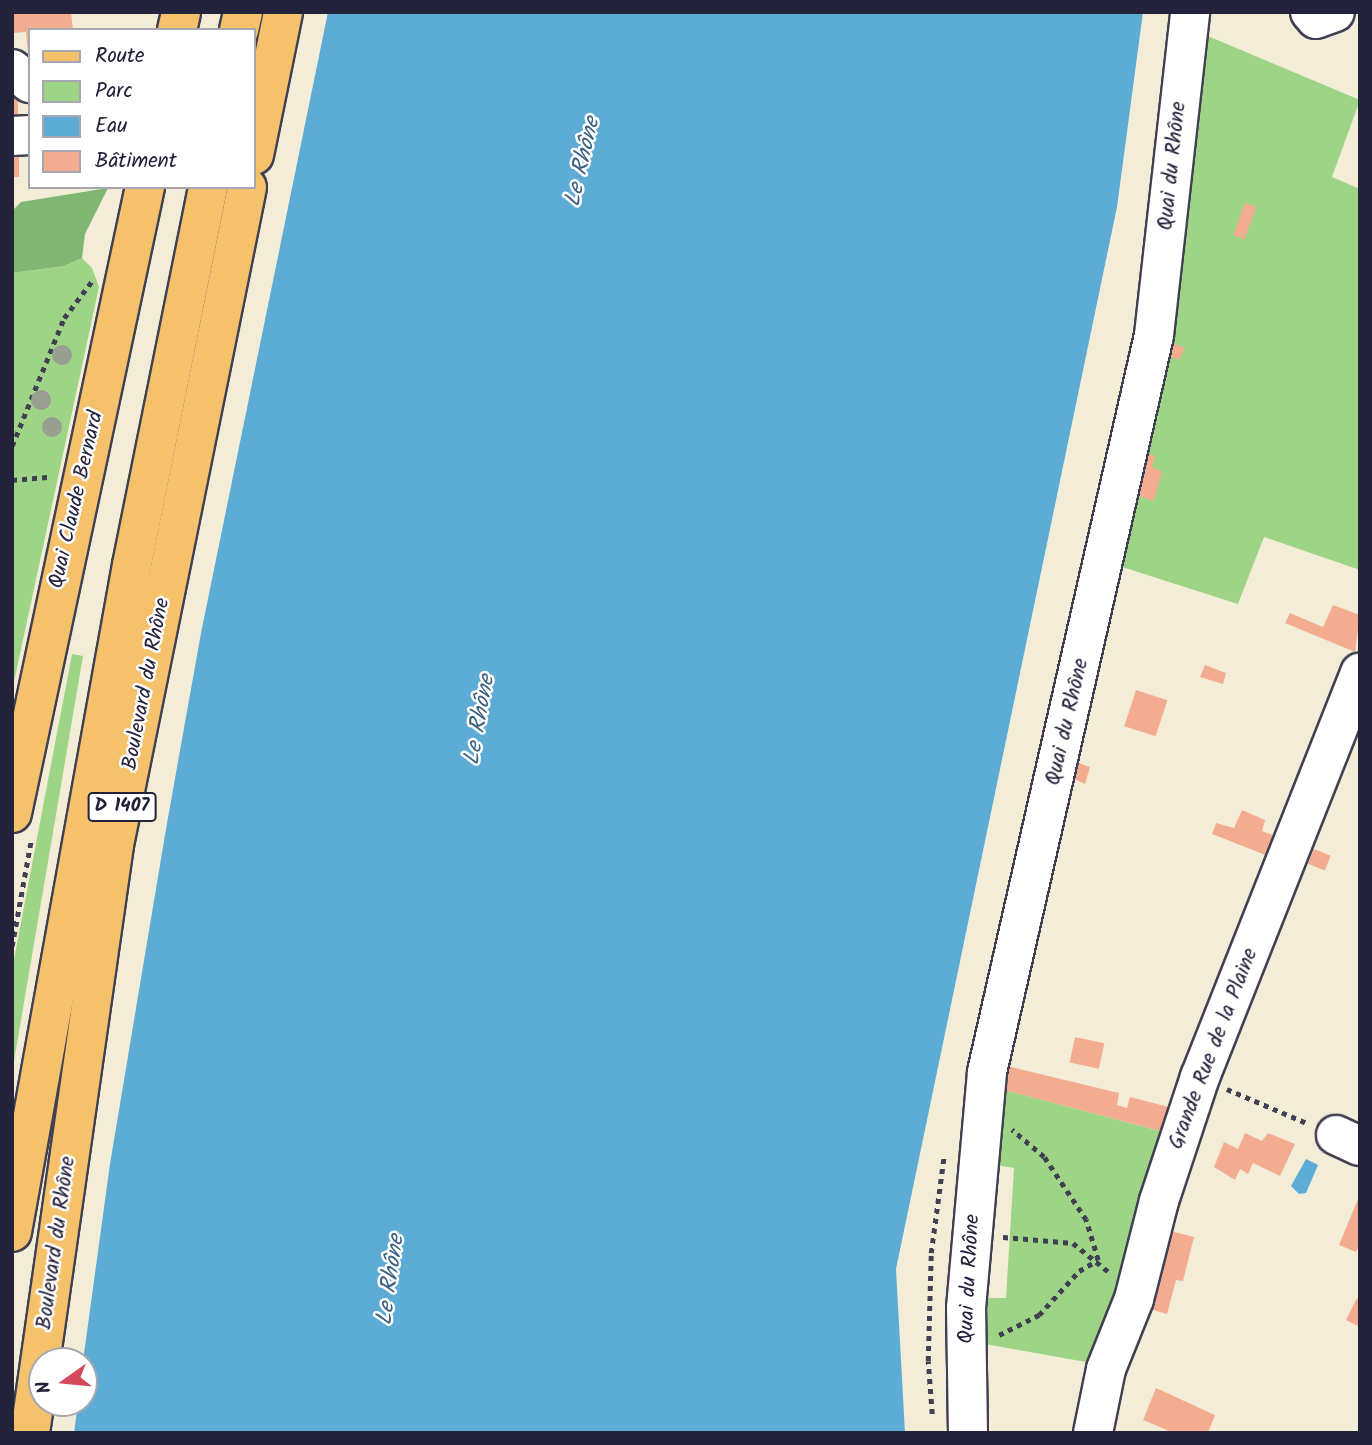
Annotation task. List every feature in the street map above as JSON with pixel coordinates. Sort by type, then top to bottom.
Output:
[{"type":"main road","points":[[256,145],[283,12]]},
{"type":"main road","name":"Quai Claude Bernard","points":[[12,813],[145,189]]},
{"type":"main road","name":"Boulevard du Rhône","points":[[12,1232],[117,645],[208,189]]},
{"type":"main road","name":"Boulevard du Rhône","points":[[30,1433],[114,845],[247,189]]},
{"type":"street","name":"Quai du Rhône","points":[[968,1433],[965,1349],[971,1237],[982,1119],[1000,1003],[1154,335],[1190,12]]},
{"type":"street","points":[[1310,12],[1316,19],[1335,12]]},
{"type":"street","points":[[12,69],[28,81]]},
{"type":"street","name":"Grande Rue de la Plaine","points":[[1093,1433],[1106,1369],[1134,1299],[1159,1201],[1200,1077],[1360,673]]},
{"type":"path","points":[[12,446],[78,296],[95,277],[130,258]]},
{"type":"path","points":[[1200,1077],[1348,1140]]},
{"type":"path","points":[[982,1119],[1017,1132],[1044,1157],[1086,1220],[1098,1260]]},
{"type":"path","points":[[971,1237],[1073,1243],[1098,1260],[1134,1299]]},
{"type":"path","points":[[965,1349],[1039,1315],[1079,1271],[1098,1260]]},
{"type":"green space","points":[[1203,34],[1360,100],[1332,177],[1360,189],[1360,570],[1264,537],[1238,604],[1119,566]]},
{"type":"green space","points":[[108,189],[85,234],[82,258],[64,266],[12,273],[12,211],[21,202]]},
{"type":"green space","points":[[82,258],[92,268],[99,287],[12,691],[12,273],[64,266]]},
{"type":"green space","points":[[72,654],[83,656],[12,1073],[12,970]]},
{"type":"green space","points":[[1001,1089],[1168,1133],[1122,1287],[1086,1362],[985,1344],[985,1298],[1006,1298],[1014,1168],[996,1165]]},
{"type":"water","name":"Le Rhône","points":[[328,12],[1143,12],[1117,207],[896,1269],[905,1433],[74,1433],[76,1417],[98,1417],[98,1347],[85,1347],[110,1164],[201,633]]},
{"type":"water","points":[[1306,1159],[1318,1165],[1306,1193],[1299,1194],[1291,1186]]},
{"type":"building","points":[[12,12],[71,12],[73,28],[28,28],[28,53],[26,32],[12,33]]},
{"type":"building","points":[[12,85],[18,85],[18,120],[12,120]]},
{"type":"building","points":[[12,151],[19,151],[19,177],[12,177]]},
{"type":"building","points":[[1245,203],[1256,207],[1245,239],[1233,235]]},
{"type":"building","points":[[1168,341],[1185,348],[1179,360],[1167,355]]},
{"type":"building","points":[[1145,453],[1155,456],[1152,467],[1162,472],[1154,501],[1136,495]]},
{"type":"building","points":[[1333,605],[1360,615],[1355,652],[1285,623],[1290,613],[1323,627]]},
{"type":"building","points":[[1205,665],[1226,673],[1223,684],[1200,677]]},
{"type":"building","points":[[1136,690],[1167,700],[1156,736],[1124,726]]},
{"type":"building","points":[[1076,762],[1090,767],[1085,784],[1072,778]]},
{"type":"building","points":[[1242,810],[1265,820],[1262,831],[1283,839],[1276,859],[1212,834],[1216,823],[1234,828]]},
{"type":"building","points":[[1314,849],[1331,856],[1325,871],[1308,864]]},
{"type":"building","points":[[1075,1037],[1104,1043],[1099,1069],[1070,1062]]},
{"type":"building","points":[[1003,1065],[1119,1093],[1117,1105],[1127,1108],[1130,1097],[1176,1109],[1176,1135],[1001,1089]]},
{"type":"building","points":[[1245,1133],[1262,1141],[1268,1133],[1295,1144],[1280,1176],[1253,1163],[1248,1174],[1240,1169],[1235,1180],[1214,1167],[1224,1142],[1238,1149]]},
{"type":"building","points":[[1360,1194],[1360,1243],[1356,1252],[1339,1245]]},
{"type":"building","points":[[1167,1230],[1194,1237],[1183,1281],[1176,1280],[1167,1314],[1147,1308]]},
{"type":"building","points":[[1357,1298],[1360,1300],[1360,1327],[1346,1320]]},
{"type":"building","points":[[1156,1388],[1215,1415],[1208,1433],[1174,1433],[1143,1420]]}]
